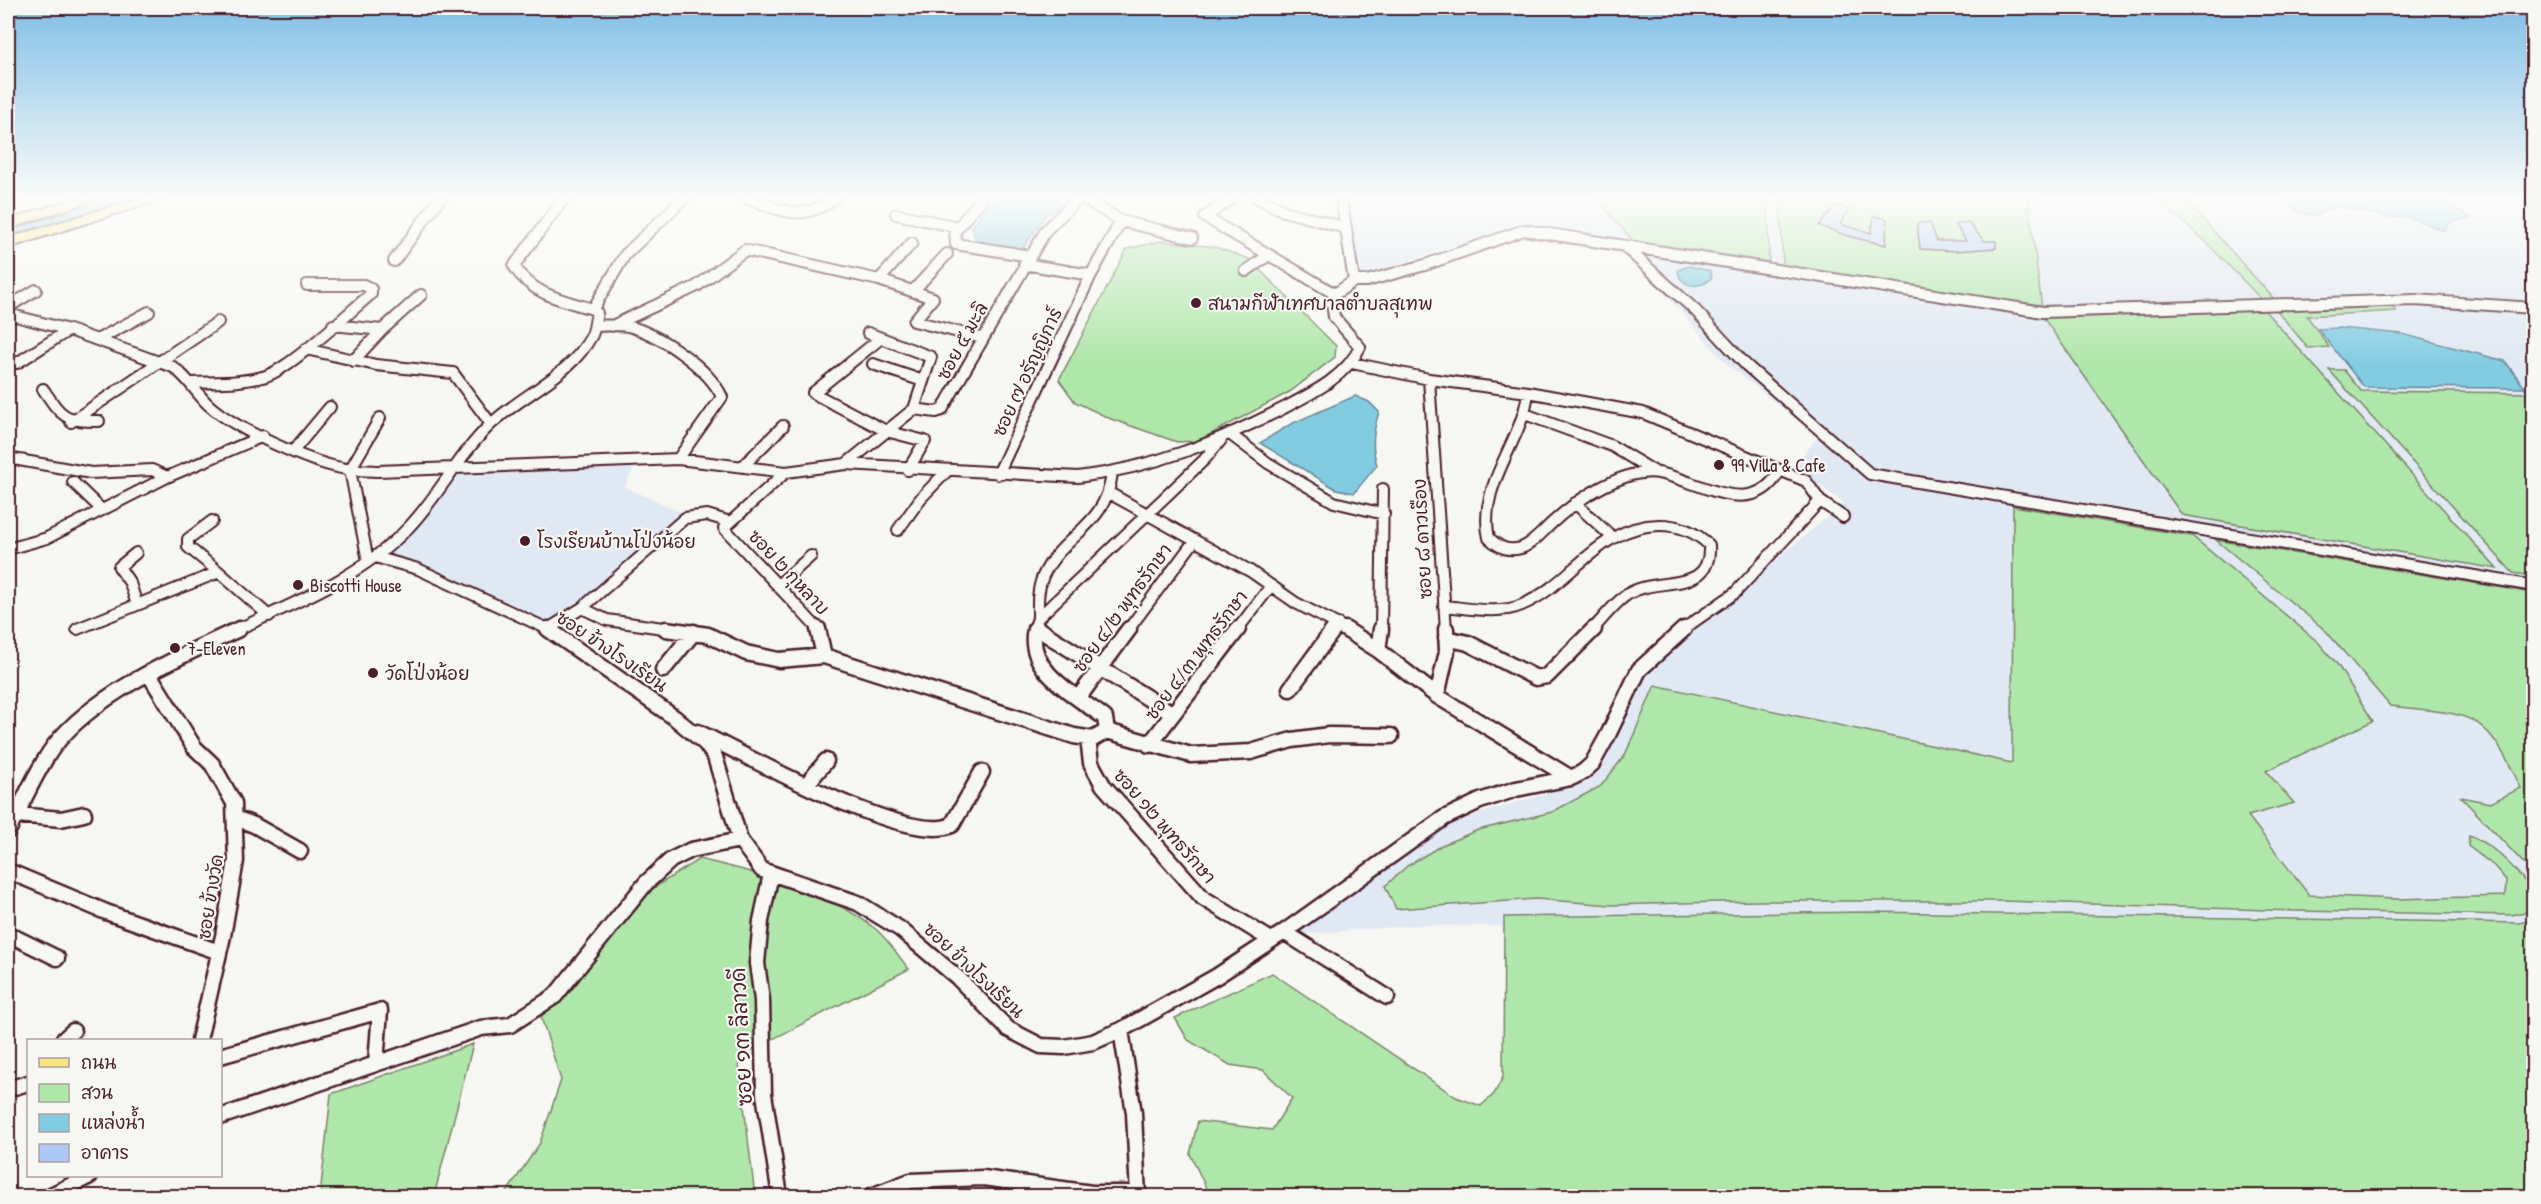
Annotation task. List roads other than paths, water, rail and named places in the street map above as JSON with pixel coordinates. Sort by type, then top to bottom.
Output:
[{"type":"street","points":[[393,261],[399,253]]},
{"type":"street","points":[[8,831],[44,762],[68,731],[86,714],[149,674],[269,616],[372,559],[422,514],[491,424],[545,384],[574,357],[592,335],[597,313],[593,309],[534,290],[522,279],[514,266],[523,253]]},
{"type":"street","points":[[593,309],[628,253]]},
{"type":"street","points":[[612,326],[649,306],[697,286],[741,253]]},
{"type":"street","points":[[759,253],[879,280],[933,298],[914,321],[982,338]]},
{"type":"street","points":[[879,280],[903,253]]},
{"type":"street","points":[[999,253],[1091,275]]},
{"type":"street","name":"ซอย ๕ มะลิ","points":[[914,409],[936,412],[942,410],[1031,253]]},
{"type":"street","name":"ซอย ๗ อรัญญิการ์","points":[[998,474],[1103,253]]},
{"type":"street","points":[[1266,253],[1335,294]]},
{"type":"street","points":[[1350,253],[1354,281]]},
{"type":"street","points":[[8,314],[69,330],[161,363],[187,375],[209,406],[224,417],[315,460],[350,470],[678,459],[786,472],[846,464],[908,470],[1078,477],[1112,473],[1177,456],[1226,437],[1316,391],[1352,363],[1360,347],[1337,324],[1332,314],[1335,294],[1354,281],[1367,281],[1458,253]]},
{"type":"street","points":[[1632,253],[1695,310],[1746,365],[1870,474],[2534,586]]},
{"type":"street","points":[[1665,253],[2043,312],[2415,300],[2534,308]]},
{"type":"street","points":[[913,291],[947,254]]},
{"type":"street","points":[[1246,271],[1269,255]]},
{"type":"street","points":[[193,383],[262,378],[306,349],[333,325],[366,301],[371,294],[371,289],[363,285],[307,285]]},
{"type":"street","points":[[8,307],[36,290]]},
{"type":"street","points":[[353,361],[382,330],[421,295]]},
{"type":"street","points":[[97,340],[121,324],[149,312]]},
{"type":"street","points":[[71,422],[161,363],[218,322]]},
{"type":"street","points":[[333,325],[382,330]]},
{"type":"street","points":[[594,326],[627,326],[692,359],[701,372],[718,387],[722,397],[678,459]]},
{"type":"street","points":[[17,363],[69,330]]},
{"type":"street","points":[[846,464],[914,409],[931,357],[868,333]]},
{"type":"street","points":[[881,338],[813,393],[886,431],[926,442],[908,470]]},
{"type":"street","points":[[306,349],[353,361],[403,369],[453,373],[491,424]]},
{"type":"street","points":[[1352,363],[1429,379],[1528,392],[1643,413],[1806,481],[1820,501],[1843,517]]},
{"type":"street","points":[[873,364],[923,381]]},
{"type":"street","name":"ซอย ๘ ดาวเรือง","points":[[1429,379],[1446,638],[1444,675],[1437,696]]},
{"type":"street","points":[[43,389],[60,416],[71,422],[99,421]]},
{"type":"street","points":[[1528,392],[1525,414],[1494,480],[1487,518],[1489,539],[1494,545],[1517,550],[1526,546],[1575,502],[1598,487],[1655,472]]},
{"type":"street","points":[[294,450],[330,407]]},
{"type":"street","points":[[1525,414],[1584,435],[1645,462],[1655,472],[1718,491],[1742,495],[1761,493],[1771,486],[1780,470]]},
{"type":"street","points":[[372,559],[350,470],[380,418]]},
{"type":"street","points":[[742,467],[783,426]]},
{"type":"street","points":[[8,549],[47,538],[167,477],[263,436]]},
{"type":"street","points":[[1037,622],[1226,437]]},
{"type":"street","points":[[1226,437],[1334,502],[1384,514]]},
{"type":"street","points":[[8,458],[25,459],[74,473],[107,473],[152,468],[167,477]]},
{"type":"street","points":[[898,530],[921,498],[947,471]]},
{"type":"street","name":"ซอย ๒ กุหลาบ","points":[[786,472],[724,528],[820,631],[824,656]]},
{"type":"street","points":[[1107,731],[1105,718],[1044,670],[1037,660],[1031,641],[1037,622],[1037,602],[1043,577],[1053,560],[1094,517],[1109,493],[1112,473]]},
{"type":"street","points":[[73,482],[102,510]]},
{"type":"street","points":[[1378,650],[1383,612],[1383,489]]},
{"type":"street","points":[[1109,493],[1250,571],[1270,587],[1338,624],[1378,650],[1437,696],[1571,778],[1592,764],[1639,670],[1680,632],[1735,593],[1820,501]]},
{"type":"street","points":[[1575,502],[1611,536]]},
{"type":"street","points":[[548,629],[567,615],[582,608],[685,518],[707,515],[730,522]]},
{"type":"street","points":[[212,521],[188,539],[188,547],[269,616]]},
{"type":"street","points":[[1444,606],[1521,606],[1611,536],[1636,527],[1658,524],[1677,526],[1702,538],[1709,545],[1710,561],[1705,571],[1695,578],[1629,593],[1547,676],[1536,678],[1468,643],[1446,638]]},
{"type":"street","name":"ซอย ๔/๒ พุทธรักษา","points":[[1079,697],[1195,540]]},
{"type":"street","points":[[136,553],[123,561],[119,567],[130,583],[137,605]]},
{"type":"street","points":[[778,585],[811,556]]},
{"type":"street","name":"ซอย ข้างโรงเรียน","points":[[372,559],[418,569],[548,629],[686,727],[705,743],[715,757],[740,840],[755,862],[771,874],[858,903],[900,929],[958,978],[1008,1029],[1023,1039],[1041,1046],[1064,1047],[1093,1042],[1158,1011],[1284,932],[1444,818],[1480,801],[1516,789],[1571,778]]},
{"type":"street","points":[[77,629],[219,572]]},
{"type":"street","name":"ซอย ๔/๓ พุทธรักษา","points":[[1149,745],[1270,587]]},
{"type":"street","points":[[582,608],[606,620],[708,635],[746,653],[779,660],[824,656],[1088,739],[1102,736],[1107,731]]},
{"type":"street","points":[[1037,622],[1100,670],[1173,714]]},
{"type":"street","points":[[1290,689],[1338,624]]},
{"type":"street","points":[[663,670],[694,632]]},
{"type":"street","name":"ซอย ข้างวัด","points":[[149,674],[194,747],[212,764],[234,803],[236,861],[199,1039]]},
{"type":"street","points":[[686,727],[867,813],[892,822],[942,830],[952,825],[982,772]]},
{"type":"street","points":[[1107,731],[1149,745],[1191,755],[1216,756],[1251,752],[1292,740],[1329,735],[1390,736]]},
{"type":"street","name":"ซอย ๑๒ พุทธรักษา","points":[[1088,739],[1087,752],[1092,767],[1103,785],[1203,898],[1271,940]]},
{"type":"street","points":[[807,784],[826,761]]},
{"type":"street","points":[[17,815],[61,819],[84,813]]},
{"type":"street","points":[[234,818],[254,825],[300,851]]},
{"type":"street","points":[[222,1116],[481,1029],[510,1026],[555,996],[646,883],[671,860],[691,850],[713,848],[740,840]]},
{"type":"street","points":[[8,871],[106,912],[219,952]]},
{"type":"street","name":"ซอย ๑๓ ลีลาวดี","points":[[771,874],[761,921],[757,963],[762,1000],[764,1094],[780,1197]]},
{"type":"street","points":[[1284,932],[1387,997]]},
{"type":"street","points":[[8,934],[57,958]]},
{"type":"street","points":[[222,1055],[380,1011],[376,1063]]},
{"type":"street","points":[[871,1197],[910,1181],[983,1178],[1091,1195],[1138,1195],[1133,1088],[1120,1030]]},
{"type":"street","points":[[8,1089],[27,1083]]},
{"type":"street","points":[[49,1197],[88,1177]]},
{"type":"water","points":[[1689,266],[1710,271],[1712,277],[1703,284],[1687,284],[1682,281],[1678,270]]},
{"type":"water","points":[[2339,328],[2402,334],[2505,361],[2525,388],[2364,387],[2318,329]]},
{"type":"water","points":[[1355,396],[1369,402],[1379,412],[1374,439],[1377,465],[1354,493],[1336,489],[1260,443],[1291,424]]},
{"type":"place","name":"สนามกีฬาเทศบาลตำบลสุเทพ","points":[[1196,303]]},
{"type":"place","name":"99 Villa & Cafe","points":[[1719,465]]},
{"type":"place","name":"โรงเรียนบ้านโป่งน้อย","points":[[525,541]]},
{"type":"place","name":"Biscotti House","points":[[298,585]]},
{"type":"place","name":"7-Eleven","points":[[175,648]]},
{"type":"place","name":"วัดโป่งน้อย","points":[[373,673]]}]
